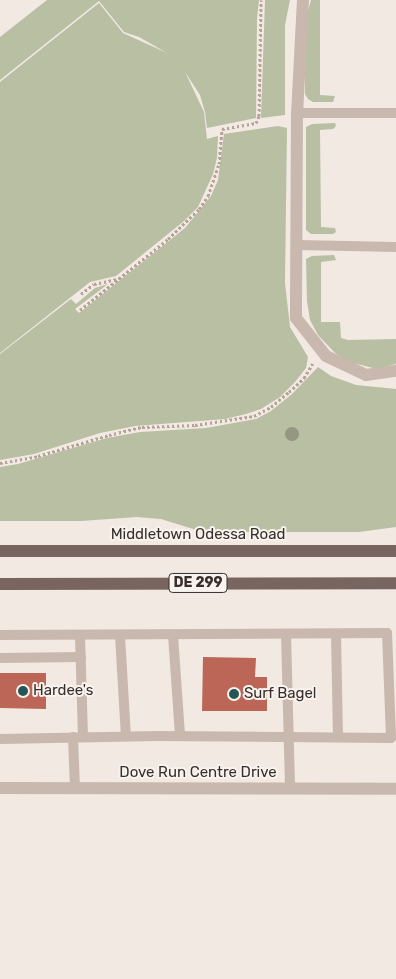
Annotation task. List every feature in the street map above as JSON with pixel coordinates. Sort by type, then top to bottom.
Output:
[{"type":"main road","name":"Middletown Odessa Road","points":[[0,552],[396,551]]},
{"type":"main road","name":"DE 299","points":[[0,584],[396,583]]},
{"type":"street","points":[[302,0],[297,113],[296,318],[326,356],[366,375],[396,371]]},
{"type":"street","name":"Dove Run Centre Drive","points":[[0,788],[396,789]]},
{"type":"lane","points":[[297,113],[396,113]]},
{"type":"lane","points":[[297,246],[396,247]]},
{"type":"lane","points":[[0,635],[120,636],[387,633],[391,738],[126,736],[0,739]]},
{"type":"lane","points":[[286,634],[290,789]]},
{"type":"lane","points":[[336,634],[338,738]]},
{"type":"lane","points":[[173,635],[180,736]]},
{"type":"lane","points":[[75,788],[81,657],[80,636]]},
{"type":"lane","points":[[120,636],[126,736]]},
{"type":"lane","points":[[0,658],[81,657]]},
{"type":"path","points":[[80,310],[168,239],[199,209],[208,196],[219,164],[222,129],[256,123],[259,116],[261,0]]},
{"type":"path","points":[[81,294],[94,284],[118,279]]},
{"type":"path","points":[[0,463],[38,456],[109,435],[142,428],[195,424],[254,416],[270,407],[289,392],[304,378],[314,363]]},
{"type":"green space","points":[[47,0],[259,0],[257,19],[256,118],[207,128],[205,112],[200,95],[185,72],[204,112],[207,139],[218,136],[217,158],[213,174],[198,207],[184,221],[116,276],[90,282],[0,353],[0,82],[99,3],[123,33],[167,53],[139,37],[124,32],[99,1],[0,80],[0,37]]},
{"type":"green space","points":[[265,0],[290,0],[285,25],[285,115],[261,118]]},
{"type":"green space","points":[[311,0],[320,0],[320,95],[335,96],[333,102],[313,102],[305,94],[305,22]]},
{"type":"green space","points":[[335,123],[336,126],[333,129],[320,130],[321,227],[335,228],[336,232],[333,234],[311,234],[306,230],[306,127],[312,124]]},
{"type":"green space","points":[[278,126],[287,128],[285,283],[290,327],[308,357],[306,368],[295,382],[280,397],[261,409],[246,414],[225,419],[135,426],[100,433],[34,454],[0,460],[0,354],[71,299],[76,304],[95,288],[108,284],[75,309],[79,313],[185,228],[211,196],[218,180],[224,134]]},
{"type":"green space","points":[[334,255],[336,260],[321,262],[321,322],[340,322],[341,338],[348,340],[396,339],[396,364],[377,369],[349,362],[335,353],[318,335],[310,320],[307,301],[306,259],[312,256]]},
{"type":"green space","points":[[318,367],[331,376],[356,385],[396,389],[396,527],[359,532],[203,532],[161,519],[137,517],[81,521],[0,521],[0,467],[18,464],[107,438],[140,432],[206,428],[256,419],[271,411],[292,394]]},
{"type":"building","name":"Surf Bagel","points":[[203,657],[256,658],[255,677],[267,677],[267,711],[202,711]]},
{"type":"building","name":"Hardee's","points":[[0,673],[46,673],[46,709],[0,708]]},
{"type":"place","name":"Hardee's","points":[[23,691]]},
{"type":"place","name":"Surf Bagel","points":[[234,694]]}]
